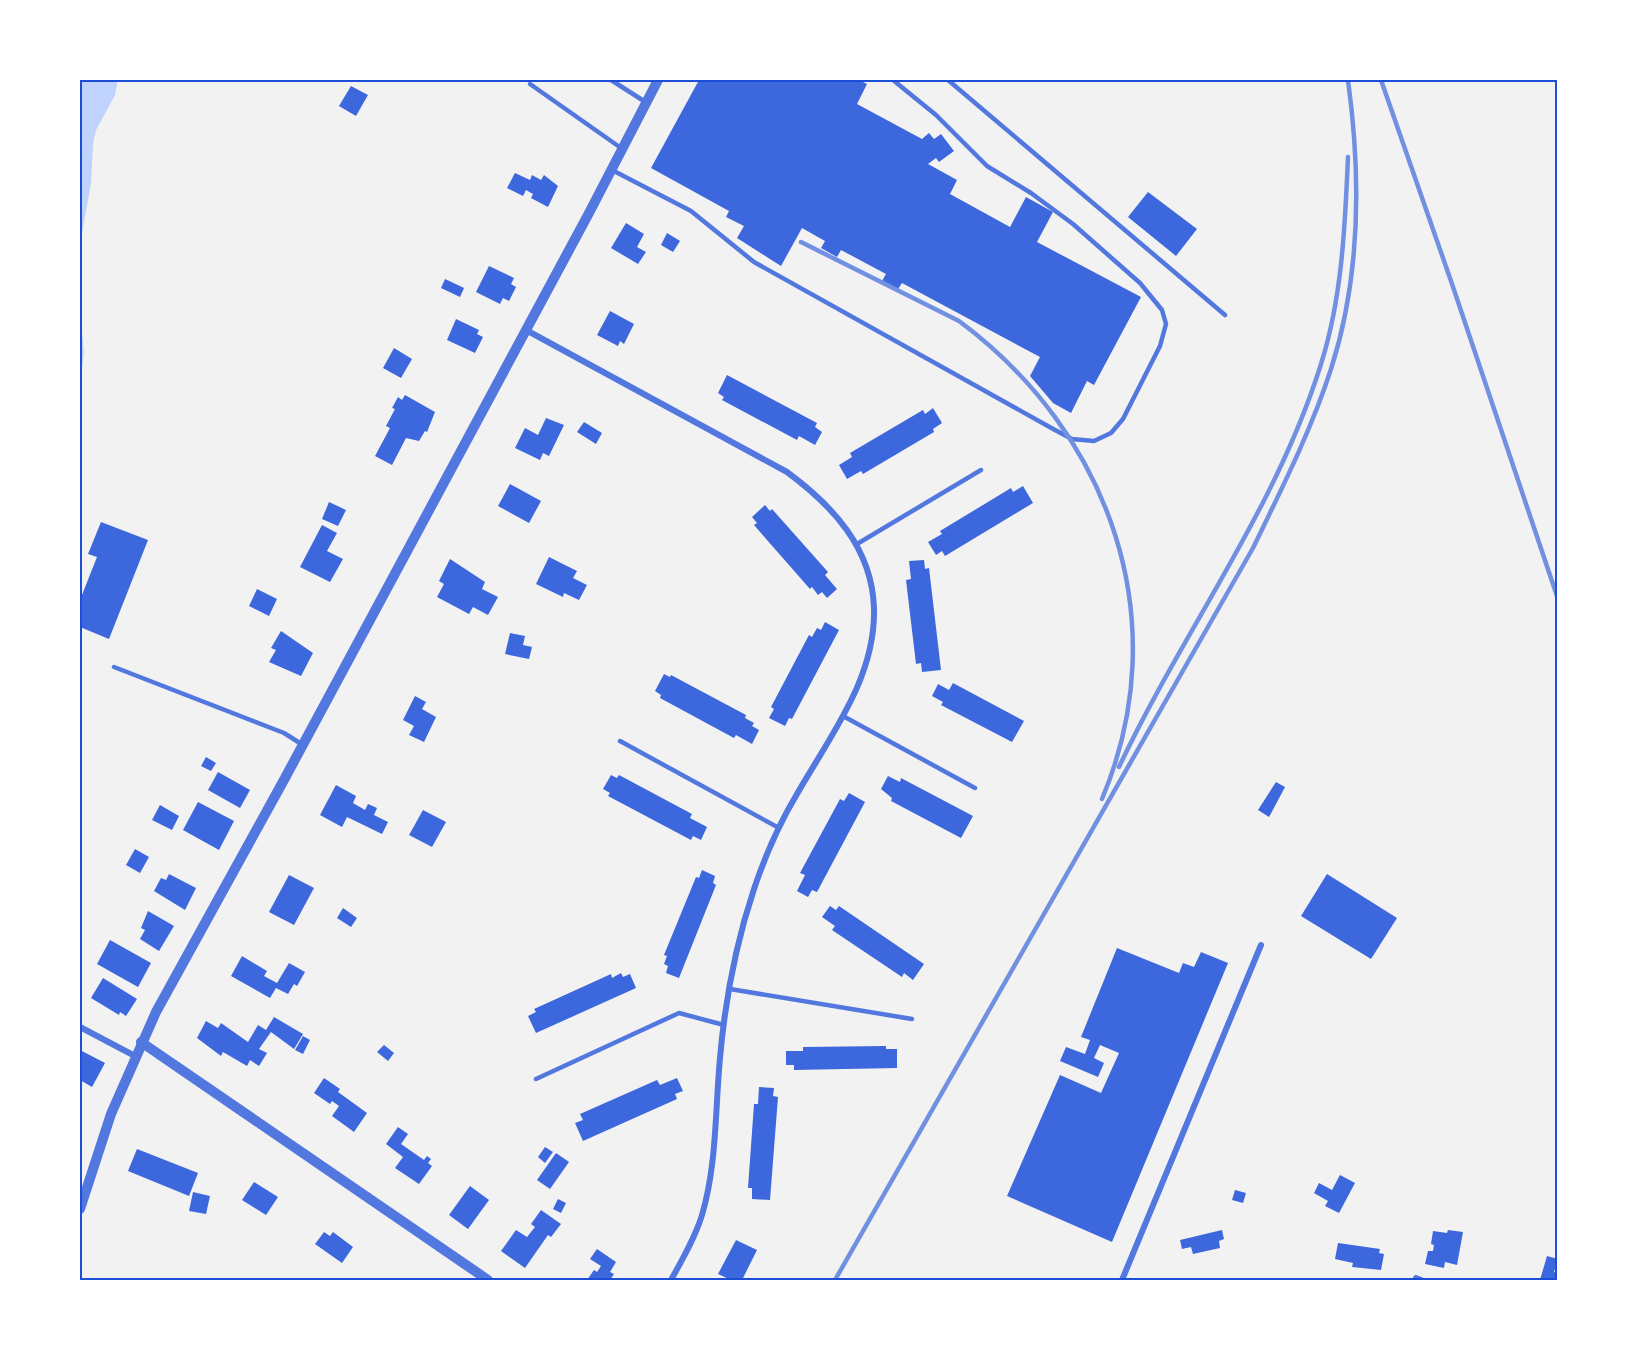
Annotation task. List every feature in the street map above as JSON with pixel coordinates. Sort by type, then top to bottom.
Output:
[{"type":"street","points":[[80,1209],[111,1114],[141,1042],[623,150],[658,80]]},
{"type":"street","points":[[526,330],[787,472],[815,492],[832,510],[857,544],[872,588],[873,629],[864,671],[843,716],[779,828],[753,891],[724,1025],[715,1142],[708,1193],[692,1240],[671,1281]]},
{"type":"street","points":[[1122,1281],[1261,945]]},
{"type":"street","points":[[80,1027],[135,1056]]},
{"type":"street","points":[[141,1042],[488,1281]]},
{"type":"lane","points":[[611,80],[647,103]]},
{"type":"lane","points":[[612,170],[691,211],[754,262],[1072,439],[1094,441],[1111,433],[1123,419],[1160,346],[1166,324],[1162,310],[1140,283],[1073,224],[1031,193],[987,166],[936,115],[892,80]]},
{"type":"lane","points":[[948,80],[1225,315]]},
{"type":"lane","points":[[530,84],[623,150]]},
{"type":"lane","points":[[857,544],[981,470]]},
{"type":"lane","points":[[114,667],[284,733],[303,745]]},
{"type":"lane","points":[[843,716],[975,788]]},
{"type":"lane","points":[[620,741],[779,828]]},
{"type":"lane","points":[[730,989],[912,1019]]},
{"type":"lane","points":[[536,1079],[680,1013],[724,1025]]},
{"type":"water","points":[[80,80],[118,80],[115,95],[96,130],[91,183],[80,244]]},
{"type":"water","points":[[80,311],[84,352],[80,388]]},
{"type":"building","points":[[699,80],[859,80],[867,84],[857,104],[922,139],[929,133],[934,139],[941,134],[954,151],[939,162],[936,158],[928,164],[957,180],[950,194],[1010,227],[1026,197],[1053,212],[1037,242],[1141,297],[1094,385],[1087,381],[1071,413],[1053,403],[1030,376],[1040,357],[902,283],[898,289],[882,281],[886,274],[841,250],[837,257],[821,248],[825,241],[802,228],[781,266],[737,238],[744,226],[726,217],[729,211],[651,168]]},
{"type":"building","points":[[351,86],[368,95],[356,116],[339,106]]},
{"type":"building","points":[[515,173],[530,180],[532,175],[541,180],[544,175],[558,186],[548,207],[531,198],[533,194],[526,190],[523,196],[507,188]]},
{"type":"building","points":[[1148,192],[1197,229],[1176,256],[1128,217]]},
{"type":"building","points":[[626,223],[644,234],[637,247],[646,252],[638,264],[611,248]]},
{"type":"building","points":[[667,233],[680,241],[673,252],[661,245]]},
{"type":"building","points":[[489,266],[514,278],[511,284],[516,287],[509,301],[503,298],[500,304],[476,292]]},
{"type":"building","points":[[445,279],[464,288],[460,297],[441,288]]},
{"type":"building","points":[[610,311],[634,324],[624,344],[620,341],[618,346],[597,335]]},
{"type":"building","points":[[456,319],[479,330],[477,334],[483,337],[475,353],[447,340]]},
{"type":"building","points":[[394,348],[412,359],[401,378],[383,368]]},
{"type":"building","points":[[727,375],[817,423],[815,427],[822,432],[815,445],[799,436],[797,440],[722,400],[724,397],[718,393]]},
{"type":"building","points":[[405,395],[435,412],[427,432],[425,431],[419,441],[406,438],[392,465],[375,456],[390,428],[386,426],[395,409],[392,408],[398,397],[402,400]]},
{"type":"building","points":[[933,408],[942,423],[933,429],[934,432],[863,474],[861,471],[847,479],[839,465],[852,457],[850,453],[923,410],[925,414]]},
{"type":"building","points":[[546,418],[564,425],[549,456],[543,453],[540,460],[515,448],[525,428],[538,435]]},
{"type":"building","points":[[584,422],[602,433],[596,444],[577,432]]},
{"type":"building","points":[[510,484],[541,501],[529,523],[498,506]]},
{"type":"building","points":[[1023,486],[1033,503],[945,556],[942,551],[936,555],[928,542],[942,534],[940,531],[1011,488],[1013,492]]},
{"type":"building","points":[[329,502],[346,510],[338,526],[322,519]]},
{"type":"building","points":[[765,505],[770,511],[772,509],[828,572],[825,575],[837,589],[827,598],[822,592],[818,595],[812,587],[810,589],[754,525],[757,523],[752,517]]},
{"type":"building","points":[[101,522],[148,540],[109,639],[80,627],[80,600],[97,557],[88,554]]},
{"type":"building","points":[[322,525],[337,533],[327,551],[343,559],[330,582],[300,567]]},
{"type":"building","points":[[549,557],[577,571],[573,578],[587,585],[579,600],[564,593],[563,597],[536,584]]},
{"type":"building","points":[[450,559],[485,582],[482,589],[498,597],[488,615],[473,607],[469,614],[437,597],[444,584],[439,581]]},
{"type":"building","points":[[924,560],[925,569],[929,568],[941,670],[922,672],[921,663],[916,664],[906,580],[911,579],[909,561]]},
{"type":"building","points":[[257,589],[277,599],[269,616],[249,606]]},
{"type":"building","points":[[825,622],[839,630],[792,719],[789,718],[785,726],[769,718],[774,709],[771,707],[809,635],[812,637],[817,628],[821,630]]},
{"type":"building","points":[[281,631],[313,653],[301,676],[269,662],[276,650],[271,648]]},
{"type":"building","points":[[510,633],[525,636],[523,645],[532,647],[529,659],[505,654]]},
{"type":"building","points":[[664,674],[670,677],[671,675],[746,715],[745,718],[754,723],[752,726],[759,730],[752,744],[736,735],[734,738],[660,698],[661,695],[655,691]]},
{"type":"building","points":[[953,683],[1024,721],[1012,742],[941,705],[943,702],[932,696],[938,684],[949,690]]},
{"type":"building","points":[[415,696],[426,702],[422,709],[436,717],[424,742],[409,735],[414,726],[403,720]]},
{"type":"building","points":[[206,757],[216,763],[211,771],[201,766]]},
{"type":"building","points":[[218,772],[250,790],[240,808],[208,790]]},
{"type":"building","points":[[611,775],[617,778],[619,775],[692,814],[690,818],[707,827],[701,840],[693,836],[691,840],[608,796],[610,793],[603,789]]},
{"type":"building","points":[[888,776],[900,782],[901,778],[973,816],[961,838],[891,801],[892,798],[881,789]]},
{"type":"building","points":[[1276,782],[1285,787],[1269,817],[1258,810]]},
{"type":"building","points":[[336,785],[356,796],[353,803],[365,810],[368,804],[377,808],[374,815],[388,822],[382,834],[347,817],[342,827],[320,815]]},
{"type":"building","points":[[849,793],[865,802],[817,892],[812,890],[808,897],[797,891],[805,875],[800,873],[840,799],[844,801]]},
{"type":"building","points":[[198,802],[234,821],[219,850],[183,830]]},
{"type":"building","points":[[160,805],[179,816],[172,830],[152,820]]},
{"type":"building","points":[[423,810],[446,822],[432,847],[409,835]]},
{"type":"building","points":[[135,849],[149,857],[140,873],[126,865]]},
{"type":"building","points":[[702,870],[715,876],[713,883],[716,885],[679,978],[666,973],[668,966],[664,964],[667,956],[664,955],[696,877],[699,878]]},
{"type":"building","points":[[169,874],[196,888],[185,910],[154,891],[161,878],[166,880]]},
{"type":"building","points":[[1327,874],[1397,918],[1371,959],[1301,916]]},
{"type":"building","points":[[289,875],[314,888],[294,925],[269,912]]},
{"type":"building","points":[[830,906],[836,910],[839,906],[924,964],[913,980],[904,973],[902,977],[832,930],[835,926],[822,917]]},
{"type":"building","points":[[343,908],[357,918],[351,927],[337,918]]},
{"type":"building","points":[[148,911],[174,926],[159,951],[140,939],[145,930],[141,928]]},
{"type":"building","points":[[110,940],[151,963],[138,987],[97,964]]},
{"type":"building","points":[[1117,948],[1179,973],[1183,963],[1194,967],[1201,952],[1228,963],[1112,1242],[1007,1196],[1060,1075],[1101,1093],[1119,1053],[1100,1045],[1094,1058],[1104,1063],[1098,1077],[1060,1061],[1066,1047],[1085,1054],[1090,1040],[1081,1037]]},
{"type":"building","points":[[242,956],[267,971],[264,976],[277,983],[289,963],[305,972],[297,986],[294,984],[288,994],[276,988],[270,998],[231,976]]},
{"type":"building","points":[[621,973],[623,977],[630,974],[636,988],[536,1033],[528,1016],[536,1012],[534,1009],[611,974],[612,978]]},
{"type":"building","points":[[103,978],[137,999],[126,1016],[120,1012],[119,1015],[91,998]]},
{"type":"building","points":[[274,1017],[303,1034],[294,1049],[271,1032],[259,1049],[267,1053],[259,1066],[250,1060],[247,1066],[223,1052],[221,1056],[197,1038],[206,1021],[218,1028],[221,1023],[248,1042],[258,1025],[266,1030]]},
{"type":"building","points":[[303,1036],[310,1040],[303,1054],[295,1050]]},
{"type":"building","points":[[384,1045],[394,1053],[388,1061],[377,1052]]},
{"type":"building","points":[[886,1046],[886,1049],[897,1049],[897,1068],[794,1070],[794,1065],[786,1065],[786,1051],[803,1051],[803,1047]]},
{"type":"building","points":[[80,1050],[105,1063],[92,1087],[80,1080]]},
{"type":"building","points":[[324,1078],[340,1089],[338,1092],[367,1113],[354,1132],[332,1116],[339,1106],[332,1101],[330,1104],[314,1093]]},
{"type":"building","points":[[677,1078],[683,1091],[675,1094],[677,1099],[583,1141],[575,1123],[583,1120],[580,1114],[657,1080],[660,1085]]},
{"type":"building","points":[[759,1087],[774,1088],[773,1096],[778,1097],[770,1200],[752,1199],[752,1188],[748,1188],[754,1104],[758,1104]]},
{"type":"building","points":[[398,1127],[408,1134],[401,1144],[424,1160],[427,1156],[431,1159],[428,1163],[432,1166],[419,1184],[395,1168],[403,1157],[386,1144]]},
{"type":"building","points":[[545,1147],[553,1152],[545,1163],[538,1157]]},
{"type":"building","points":[[137,1149],[198,1173],[189,1196],[128,1171]]},
{"type":"building","points":[[556,1153],[569,1162],[550,1189],[537,1180]]},
{"type":"building","points":[[1340,1175],[1355,1183],[1339,1213],[1325,1206],[1328,1201],[1314,1193],[1319,1183],[1332,1190]]},
{"type":"building","points":[[254,1182],[278,1197],[266,1215],[242,1200]]},
{"type":"building","points":[[470,1186],[489,1200],[468,1229],[449,1215]]},
{"type":"building","points":[[1235,1190],[1246,1193],[1243,1203],[1232,1200]]},
{"type":"building","points":[[193,1192],[210,1196],[206,1214],[189,1211]]},
{"type":"building","points":[[558,1199],[566,1203],[561,1213],[553,1209]]},
{"type":"building","points":[[541,1210],[561,1224],[551,1237],[548,1235],[525,1268],[501,1251],[516,1230],[527,1237],[535,1227],[531,1224]]},
{"type":"building","points":[[1222,1230],[1224,1239],[1219,1241],[1220,1248],[1193,1254],[1191,1247],[1182,1249],[1180,1240]]},
{"type":"building","points":[[1448,1230],[1463,1232],[1457,1265],[1445,1262],[1444,1268],[1425,1264],[1428,1251],[1433,1251],[1434,1245],[1431,1244],[1433,1231],[1447,1233]]},
{"type":"building","points":[[324,1232],[330,1236],[333,1232],[353,1247],[342,1263],[315,1244]]},
{"type":"building","points":[[736,1240],[757,1250],[742,1280],[731,1280],[718,1274]]},
{"type":"building","points":[[1338,1243],[1380,1249],[1379,1253],[1384,1254],[1381,1270],[1352,1267],[1353,1263],[1335,1259]]},
{"type":"building","points":[[597,1249],[616,1262],[610,1272],[614,1274],[610,1280],[587,1280],[594,1270],[597,1272],[601,1266],[590,1259]]},
{"type":"building","points":[[1547,1256],[1558,1259],[1554,1272],[1558,1273],[1558,1280],[1540,1280]]},
{"type":"railway","points":[[835,1280],[1253,548],[1305,438],[1331,369],[1341,334],[1353,262],[1356,225],[1355,152],[1348,80]]},
{"type":"railway","points":[[1381,80],[1558,599]]},
{"type":"railway","points":[[1119,767],[1171,667],[1254,519],[1302,417],[1321,364],[1334,314],[1344,236],[1348,157]]},
{"type":"railway","points":[[801,242],[959,321],[1012,366],[1056,418],[1090,475],[1115,535],[1130,599],[1133,665],[1124,732],[1102,799]]}]
